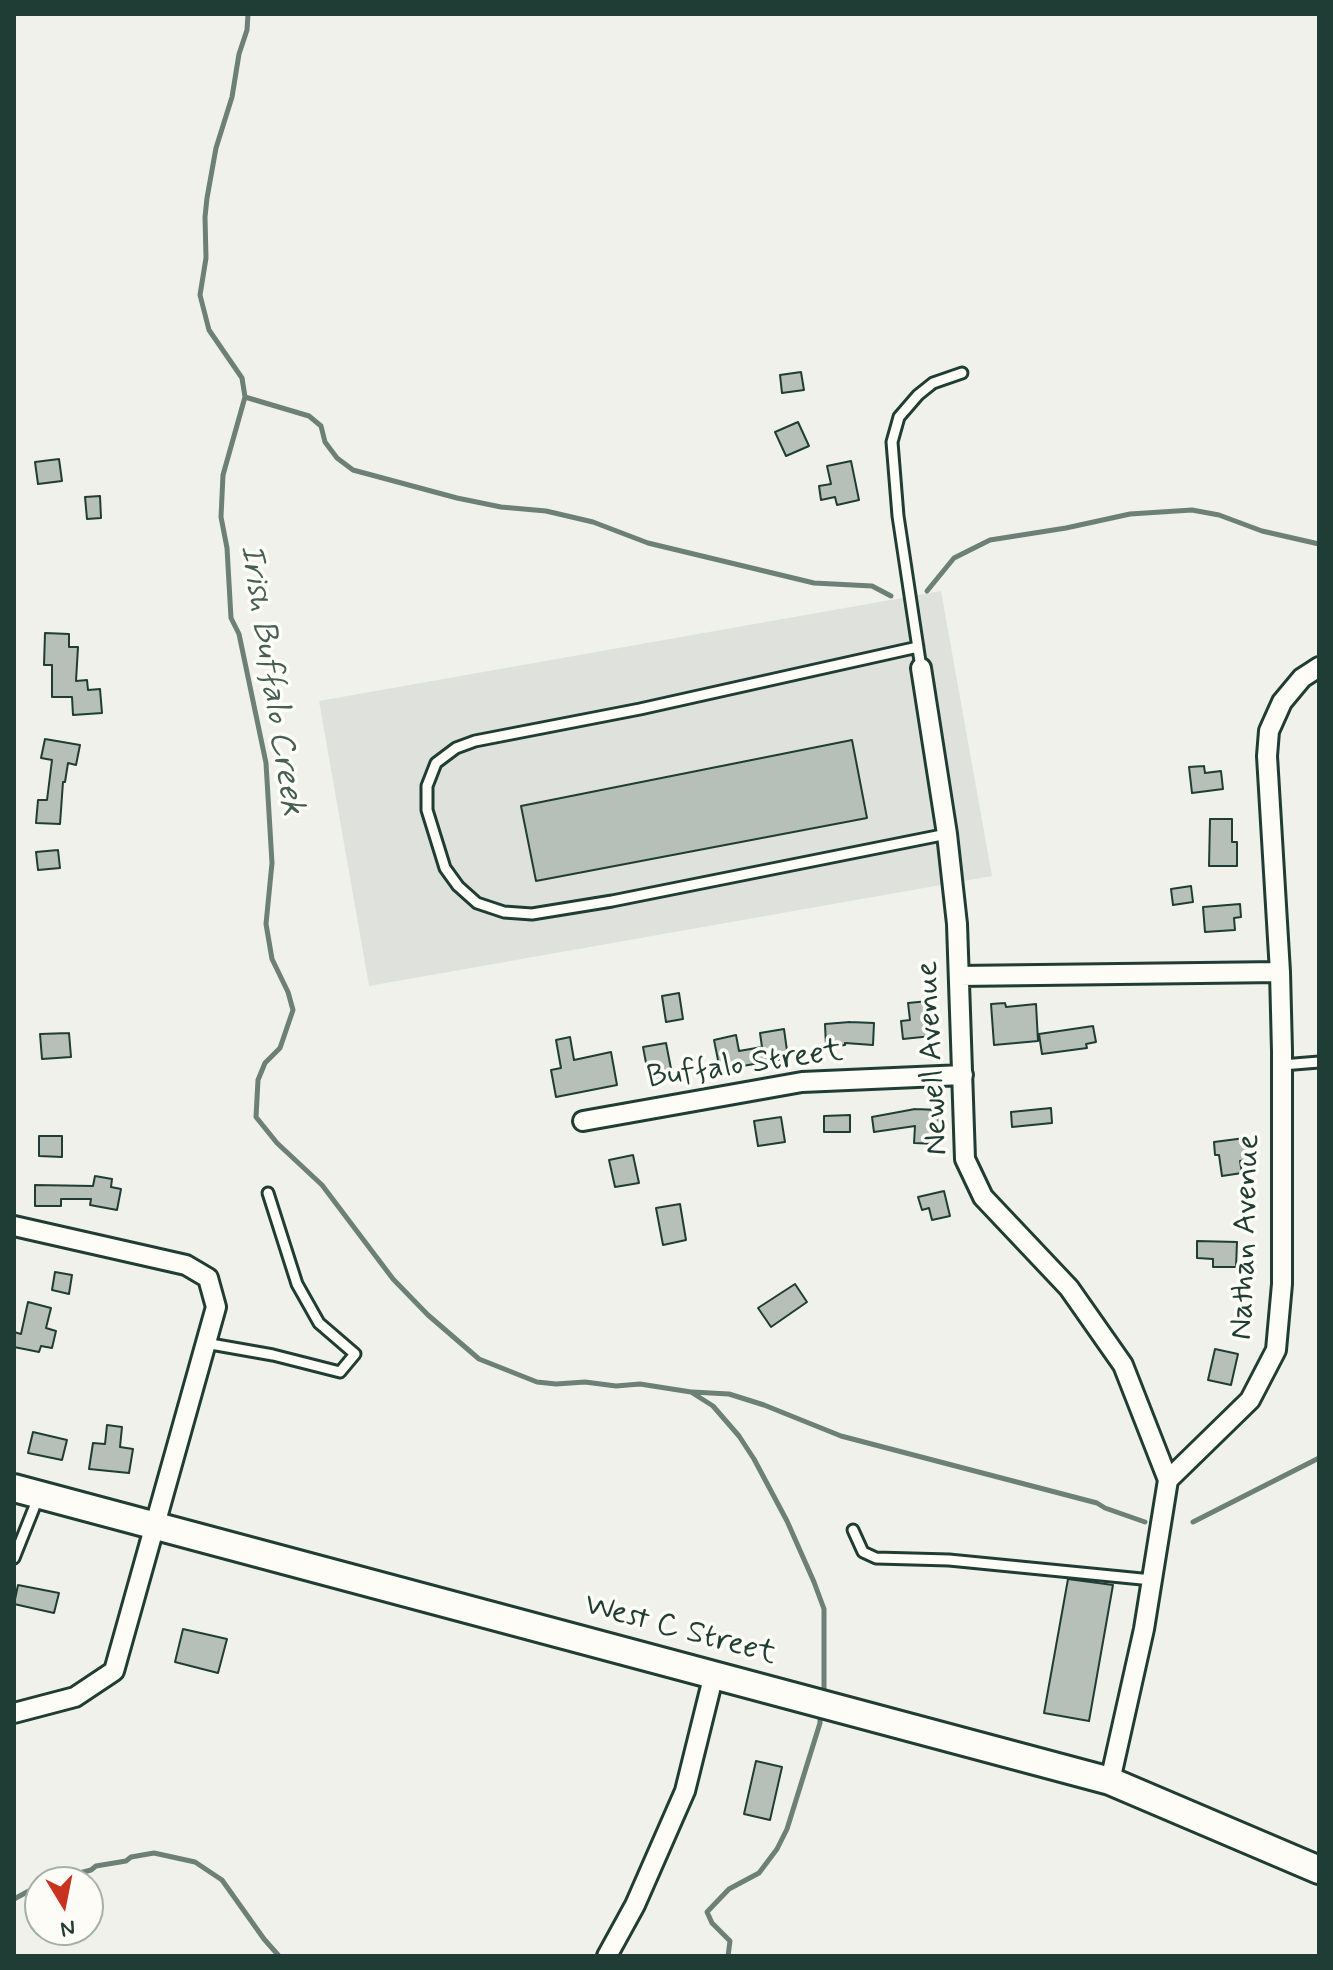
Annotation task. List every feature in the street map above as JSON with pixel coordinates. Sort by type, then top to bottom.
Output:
[{"type":"main road","name":"West C Street","points":[[27,1491],[1110,1781],[1319,1870]]},
{"type":"street","name":"Nathan Avenue","points":[[1168,1480],[1250,1400],[1276,1350],[1282,1284],[1282,1065],[1280,972],[1267,756],[1269,731],[1282,702],[1302,678],[1319,667]]},
{"type":"street","name":"Newell Avenue","points":[[921,668],[947,834],[957,924],[965,1159],[983,1197],[1069,1288],[1123,1365],[1168,1480]]},
{"type":"street","points":[[959,976],[1280,972]]},
{"type":"street","name":"Buffalo Street","points":[[583,1121],[802,1082],[963,1075]]},
{"type":"street","points":[[14,1226],[186,1265],[208,1278],[216,1307],[114,1671],[75,1697],[14,1713]]},
{"type":"street","points":[[1110,1781],[1152,1580],[1168,1480]]},
{"type":"street","points":[[607,1956],[635,1905],[685,1791],[714,1674]]},
{"type":"lane","points":[[921,668],[896,500],[891,453],[894,429],[899,417],[918,395],[933,383],[962,373]]},
{"type":"lane","points":[[918,647],[640,709],[475,741],[456,748],[436,763],[427,786],[427,810],[445,868],[458,886],[477,903],[504,912],[532,914],[947,834]]},
{"type":"lane","points":[[1282,1065],[1319,1062]]},
{"type":"lane","points":[[205,1343],[273,1355],[340,1372],[355,1354],[319,1323],[297,1284],[268,1193]]},
{"type":"lane","points":[[14,1558],[27,1491]]},
{"type":"lane","points":[[853,1530],[863,1552],[876,1558],[949,1560],[1152,1580]]},
{"type":"shaded area","points":[[941,591],[992,876],[369,986],[319,701]]},
{"type":"building","points":[[801,372],[804,390],[782,393],[780,375]]},
{"type":"building","points":[[798,422],[809,446],[786,456],[775,432]]},
{"type":"building","points":[[59,459],[62,481],[38,484],[35,462]]},
{"type":"building","points":[[851,461],[859,500],[837,505],[835,497],[821,500],[819,486],[831,484],[827,466]]},
{"type":"building","points":[[100,496],[101,518],[87,519],[85,497]]},
{"type":"building","points":[[45,633],[69,634],[69,647],[78,647],[76,681],[87,680],[88,690],[100,689],[102,713],[73,715],[72,697],[52,697],[52,665],[44,665]]},
{"type":"building","points":[[45,739],[80,745],[76,765],[68,763],[63,782],[60,824],[36,823],[38,800],[47,800],[52,760],[41,758]]},
{"type":"building","points":[[852,740],[867,818],[536,881],[521,806]]},
{"type":"building","points":[[1204,766],[1205,773],[1221,771],[1223,789],[1192,793],[1189,767]]},
{"type":"building","points":[[1210,819],[1232,819],[1232,842],[1237,842],[1237,866],[1209,866]]},
{"type":"building","points":[[58,850],[60,868],[38,870],[36,852]]},
{"type":"building","points":[[1191,886],[1193,902],[1173,905],[1171,889]]},
{"type":"building","points":[[1240,904],[1241,917],[1234,918],[1235,930],[1205,932],[1203,907]]},
{"type":"building","points":[[679,993],[683,1019],[666,1022],[662,996]]},
{"type":"building","points":[[929,1001],[932,1036],[903,1039],[901,1021],[910,1020],[908,1003]]},
{"type":"building","points":[[1005,1003],[1006,1007],[1036,1004],[1038,1041],[994,1045],[991,1004]]},
{"type":"building","points":[[874,1023],[873,1045],[845,1043],[826,1047],[825,1024]]},
{"type":"building","points":[[1093,1026],[1096,1042],[1086,1044],[1087,1048],[1042,1054],[1039,1034]]},
{"type":"building","points":[[784,1029],[788,1058],[720,1070],[714,1040],[736,1035],[739,1051],[762,1047],[760,1033]]},
{"type":"building","points":[[69,1033],[71,1057],[42,1059],[40,1034]]},
{"type":"building","points":[[570,1037],[574,1060],[611,1052],[617,1085],[556,1097],[551,1070],[561,1068],[556,1040]]},
{"type":"building","points":[[666,1043],[673,1079],[650,1084],[643,1047]]},
{"type":"building","points":[[1051,1108],[1052,1123],[1012,1127],[1011,1112]]},
{"type":"building","points":[[915,1109],[939,1110],[938,1144],[914,1143],[915,1126],[874,1132],[872,1117]]},
{"type":"building","points":[[850,1115],[850,1132],[824,1132],[824,1116]]},
{"type":"building","points":[[781,1117],[785,1142],[758,1146],[754,1121]]},
{"type":"building","points":[[39,1136],[62,1136],[62,1157],[39,1156]]},
{"type":"building","points":[[1245,1138],[1247,1160],[1240,1161],[1242,1173],[1222,1176],[1214,1142]]},
{"type":"building","points":[[633,1155],[639,1183],[615,1187],[609,1160]]},
{"type":"building","points":[[95,1176],[112,1179],[111,1187],[121,1189],[117,1210],[90,1205],[91,1199],[61,1199],[61,1206],[35,1206],[35,1185],[93,1186]]},
{"type":"building","points":[[944,1191],[950,1216],[932,1220],[929,1208],[922,1210],[918,1197]]},
{"type":"building","points":[[680,1204],[686,1240],[663,1245],[656,1208]]},
{"type":"building","points":[[1197,1241],[1237,1242],[1236,1267],[1213,1267],[1213,1259],[1197,1258]]},
{"type":"building","points":[[55,1272],[72,1275],[69,1294],[52,1290]]},
{"type":"building","points":[[795,1284],[807,1302],[771,1327],[758,1308]]},
{"type":"building","points":[[28,1302],[51,1308],[46,1328],[56,1331],[52,1348],[41,1346],[39,1352],[14,1347],[14,1332],[21,1334]]},
{"type":"building","points":[[1215,1349],[1238,1354],[1231,1385],[1208,1380]]},
{"type":"building","points":[[107,1425],[122,1427],[120,1447],[133,1449],[129,1473],[89,1469],[93,1443],[105,1444]]},
{"type":"building","points":[[33,1432],[67,1440],[62,1460],[28,1453]]},
{"type":"building","points":[[1068,1579],[1113,1585],[1089,1721],[1044,1713]]},
{"type":"building","points":[[18,1585],[59,1593],[54,1613],[14,1604]]},
{"type":"building","points":[[183,1629],[227,1639],[218,1673],[175,1662]]},
{"type":"building","points":[[756,1761],[782,1767],[770,1820],[744,1814]]},
{"type":"waterway","name":"Irish Buffalo Creek","points":[[248,14],[247,30],[239,54],[232,97],[216,148],[207,198],[206,258],[200,295],[209,330],[242,378],[245,397],[223,475],[221,517],[227,548],[231,618],[239,634],[266,763],[272,863],[266,924],[272,959],[293,1010],[280,1048],[265,1063],[258,1080],[256,1117],[277,1143],[322,1185],[393,1279],[428,1315],[479,1359],[537,1382],[585,1382],[616,1386],[640,1384],[691,1392],[713,1406],[754,1459],[787,1521],[814,1582],[824,1609],[824,1698]]},
{"type":"waterway","points":[[245,397],[309,416],[321,426],[325,442],[337,458],[353,470],[457,498],[501,507],[546,511],[593,522],[648,543],[814,583],[872,586],[891,596]]},
{"type":"waterway","points":[[927,591],[954,558],[990,540],[1130,514],[1192,510],[1319,544]]},
{"type":"waterway","points":[[692,1392],[729,1394],[841,1436],[1097,1503],[1145,1522]]},
{"type":"waterway","points":[[1193,1522],[1319,1458]]},
{"type":"waterway","name":"Irish Buffalo Creek","points":[[728,1956],[730,1941],[712,1923],[707,1912],[729,1889],[759,1873],[777,1849],[787,1829],[820,1723],[820,1711]]},
{"type":"waterway","points":[[96,1866],[154,1853],[195,1862],[222,1880],[279,1956]]},
{"type":"waterway","points":[[14,1899],[24,1894]]}]
